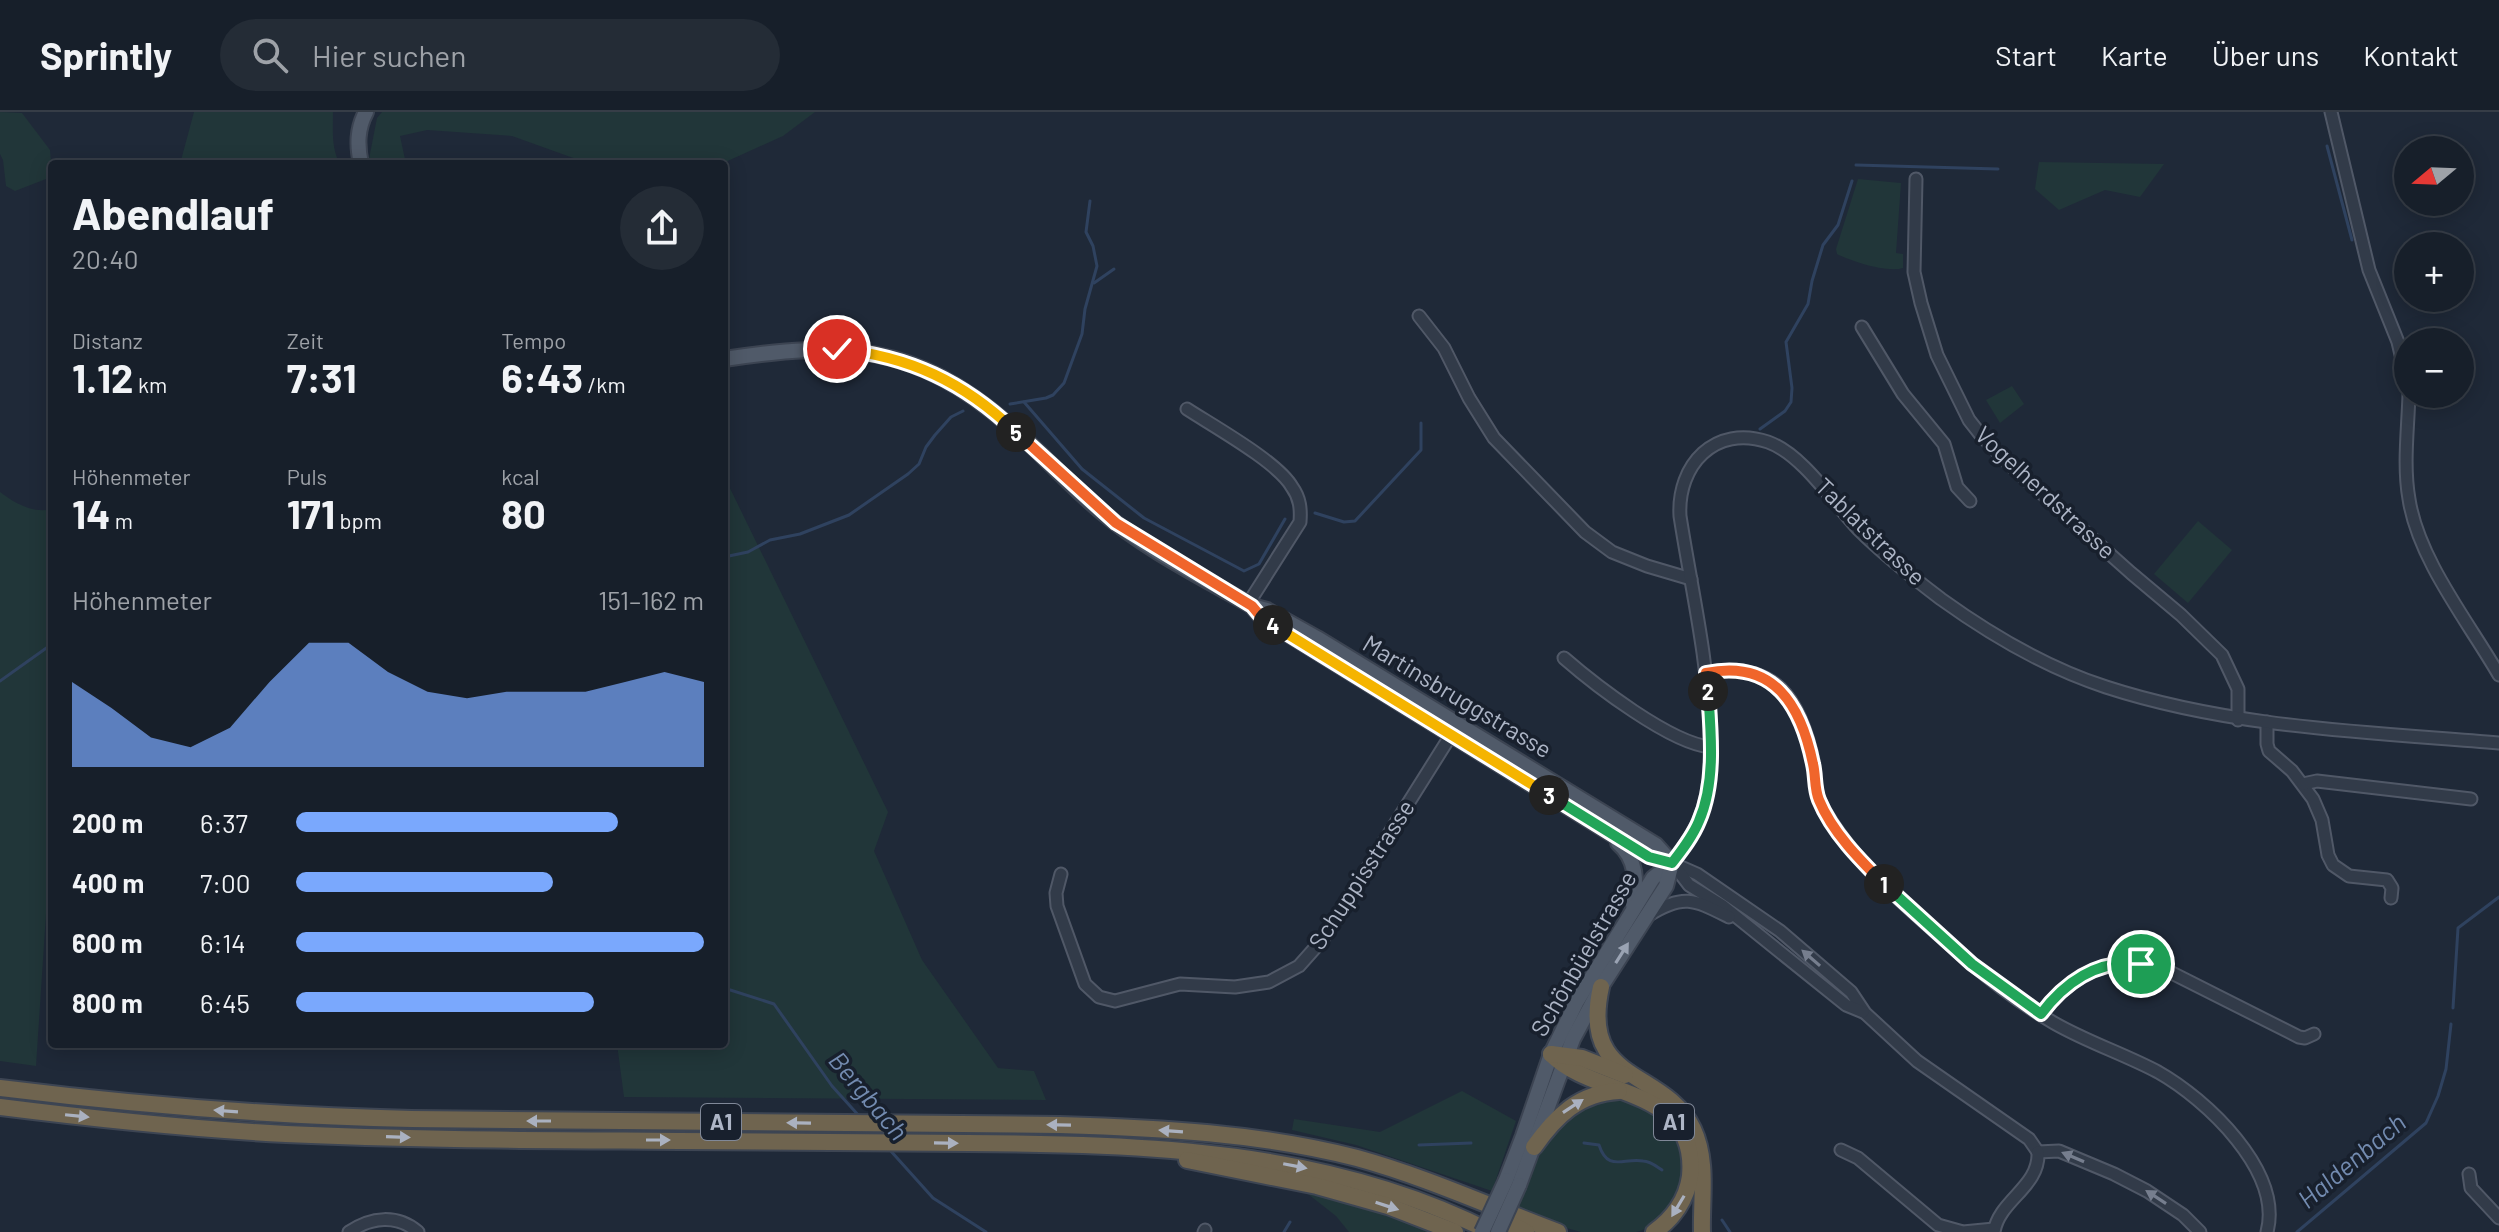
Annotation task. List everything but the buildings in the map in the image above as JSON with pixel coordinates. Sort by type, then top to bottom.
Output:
[{"type":"highway","name":"A1","points":[[1601,987],[1598,1009],[1602,1041],[1615,1063],[1632,1086],[1675,1104],[1692,1127],[1701,1154],[1702,1232]]},
{"type":"highway","name":"A1","points":[[1560,1058],[1593,1061],[1665,1111],[1681,1131],[1688,1150],[1690,1172],[1685,1193],[1671,1218],[1654,1232]]},
{"type":"highway","name":"A1","points":[[1534,1147],[1554,1121],[1576,1102],[1632,1086]]},
{"type":"highway","name":"A1","points":[[0,1088],[158,1106],[304,1116],[998,1124],[1137,1128],[1244,1137],[1290,1143],[1356,1158],[1439,1185],[1558,1232]]},
{"type":"highway","name":"A1","points":[[0,1107],[186,1127],[320,1135],[1107,1145],[1212,1153],[1315,1170],[1426,1202],[1491,1232]]},
{"type":"highway","name":"A1","points":[[1107,1145],[1317,1186],[1388,1206],[1455,1232]]},
{"type":"highway","name":"A1","points":[[1439,1185],[1526,1232]]},
{"type":"main road","points":[[360,160],[359,127],[366,112]]},
{"type":"main road","name":"Martinsbruggstrasse","points":[[728,359],[797,350],[865,351],[907,362],[952,382],[1011,426],[1116,523],[1250,605],[1267,610],[1305,631],[1431,707],[1453,729],[1600,827],[1649,857],[1672,863]]},
{"type":"main road","name":"Martinsbruggstrasse","points":[[1453,729],[1656,845],[1672,863]]},
{"type":"main road","name":"Martinsbruggstrasse","points":[[1600,827],[1624,848],[1631,859],[1637,917]]},
{"type":"main road","name":"Schönbüelstrasse","points":[[1498,1232],[1512,1182],[1560,1058],[1601,987],[1653,878],[1672,863]]},
{"type":"main road","name":"Schönbüelstrasse","points":[[1482,1232],[1534,1147],[1577,1001],[1637,917]]},
{"type":"street","points":[[2331,112],[2366,259],[2394,332]]},
{"type":"street","name":"Vogelherdstrasse","points":[[1916,179],[1914,272],[1937,355],[1969,420],[2009,464],[2181,615],[2222,655],[2238,689],[2238,720]]},
{"type":"street","points":[[1419,316],[1444,348],[1469,398],[1494,438],[1585,532],[1612,552],[1691,579]]},
{"type":"street","points":[[1862,327],[1903,394],[1944,444],[1957,487],[1970,501]]},
{"type":"street","points":[[2409,408],[2407,483],[2414,522],[2431,560],[2499,675]]},
{"type":"street","points":[[1187,409],[1279,471],[1292,485],[1298,498],[1300,522],[1250,605]]},
{"type":"street","name":"Tablatstrasse","points":[[1672,863],[1700,820],[1706,798],[1710,747],[1706,673],[1680,506],[1685,477],[1694,461],[1708,448],[1724,441],[1752,438],[1786,451],[1859,529],[1912,577],[2007,642],[2102,686],[2150,701],[2238,720],[2499,743]]},
{"type":"street","points":[[1564,658],[1607,693],[1667,731],[1710,747]]},
{"type":"street","points":[[1706,673],[1740,671],[1758,675],[1781,689],[1798,717],[1810,752],[1819,801],[1854,853],[1890,891],[1972,964],[2041,1014],[2158,1073],[2179,1085],[2200,1103],[2238,1143],[2264,1182],[2269,1213],[2267,1232]]},
{"type":"street","points":[[2267,722],[2269,751],[2303,784],[2318,809],[2333,865],[2349,876],[2387,880],[2392,888],[2391,898]]},
{"type":"street","name":"Schuppisstrasse","points":[[1061,874],[1056,893],[1057,906],[1085,984],[1099,997],[1115,1001],[1180,984],[1235,987],[1269,982],[1299,966],[1323,939],[1453,729]]},
{"type":"street","points":[[2303,784],[2317,781],[2471,799]]},
{"type":"street","name":"Martinsbruggstrasse","points":[[1672,863],[1689,885],[1723,906],[1846,1005],[1865,1013]]},
{"type":"street","name":"Martinsbruggstrasse","points":[[1672,863],[1697,874],[1780,931],[1851,992],[1865,1013],[1917,1061],[2029,1139],[2038,1152]]},
{"type":"street","name":"Martinsbruggstrasse","points":[[1637,917],[1672,903],[1701,902],[1754,930]]},
{"type":"street","points":[[2041,1014],[2060,992],[2082,975],[2108,965],[2133,963],[2156,965],[2299,1037],[2314,1034]]},
{"type":"street","points":[[1841,1150],[1858,1158],[1938,1225],[1963,1232],[1994,1230],[2005,1207],[2032,1175],[2038,1152],[2059,1151],[2147,1191],[2183,1215],[2200,1232]]},
{"type":"street","points":[[2469,1174],[2471,1188],[2499,1218]]},
{"type":"street","points":[[349,1232],[363,1223],[379,1219],[396,1220],[418,1232]]},
{"type":"green space","points":[[0,112],[22,113],[50,150],[48,177],[15,191],[6,186],[0,154]]},
{"type":"green space","points":[[194,112],[333,112],[334,145],[338,160],[181,160]]},
{"type":"green space","points":[[382,112],[815,112],[783,136],[728,161],[579,160],[512,136],[427,130],[400,136],[405,160],[370,160],[377,118]]},
{"type":"green space","points":[[2039,162],[2164,164],[2140,197],[2105,190],[2059,210],[2035,189]]},
{"type":"green space","points":[[1858,179],[1901,183],[1896,253],[1903,254],[1903,268],[1879,268],[1837,254]]},
{"type":"green space","points":[[2012,386],[2024,404],[2000,423],[1986,400]]},
{"type":"green space","points":[[728,484],[888,812],[874,851],[922,960],[998,1068],[1034,1071],[1046,1100],[624,1097],[618,1048],[728,1048]]},
{"type":"green space","points":[[0,492],[24,506],[48,510],[48,911],[36,1066],[0,1061]]},
{"type":"green space","points":[[2198,521],[2232,550],[2188,603],[2154,574]]},
{"type":"green space","points":[[1462,1091],[1516,1121],[1492,1191],[1356,1145],[1292,1130],[1294,1119],[1380,1132]]},
{"type":"green space","points":[[1619,1099],[1658,1114],[1677,1139],[1682,1172],[1679,1188],[1664,1215],[1636,1232],[1581,1232],[1559,1226],[1517,1206],[1545,1145],[1566,1119],[1594,1102]]},
{"type":"green space","points":[[1309,1191],[1379,1210],[1436,1232],[1349,1232],[1336,1216],[1308,1194]]},
{"type":"waterway","points":[[2327,146],[2352,240]]},
{"type":"waterway","points":[[1856,165],[1998,169]]},
{"type":"waterway","points":[[1760,429],[1785,411],[1791,402],[1786,342],[1808,304],[1823,245],[1838,225],[1852,181]]},
{"type":"waterway","points":[[1010,404],[1046,398],[1064,383],[1082,334],[1085,309],[1097,266],[1086,232],[1090,201]]},
{"type":"waterway","points":[[1094,283],[1114,269]]},
{"type":"waterway","points":[[1024,402],[1082,469],[1144,518],[1244,571],[1259,564],[1285,519]]},
{"type":"waterway","points":[[728,556],[748,552],[770,540],[800,534],[849,515],[919,464],[935,435],[951,417],[963,411]]},
{"type":"waterway","points":[[1315,513],[1344,522],[1355,521],[1421,450],[1421,423]]},
{"type":"waterway","name":"Bergbach","points":[[0,681],[48,647]]},
{"type":"waterway","name":"Haldenbach","points":[[2453,1008],[2458,928],[2499,897]]},
{"type":"waterway","name":"Bergbach","points":[[728,989],[774,1004],[832,1086],[860,1117]]},
{"type":"waterway","name":"Haldenbach","points":[[2297,1232],[2426,1123],[2446,1069],[2451,1024]]},
{"type":"waterway","name":"Bergbach","points":[[1419,1145],[1471,1143]]},
{"type":"waterway","name":"Bergbach","points":[[1584,1143],[1599,1145],[1611,1161],[1646,1161],[1662,1170]]},
{"type":"waterway","name":"Bergbach","points":[[889,1149],[933,1198],[986,1232]]},
{"type":"waterway","name":"Bergbach","points":[[1722,1220],[1730,1232]]},
{"type":"waterway","name":"Bergbach","points":[[1284,1232],[1290,1222]]},
{"type":"route","points":[[837,349],[865,351],[907,362],[952,382],[1011,426],[1076,489],[1138,538],[1252,606],[1262,618],[1649,857],[1672,863],[1700,820],[1709,777],[1709,693],[1706,673],[1727,670],[1750,673],[1772,682],[1789,698],[1810,752],[1819,801],[1854,853],[1913,912],[2005,990],[2041,1014],[2060,992],[2094,969],[2116,963],[2141,964]]}]
